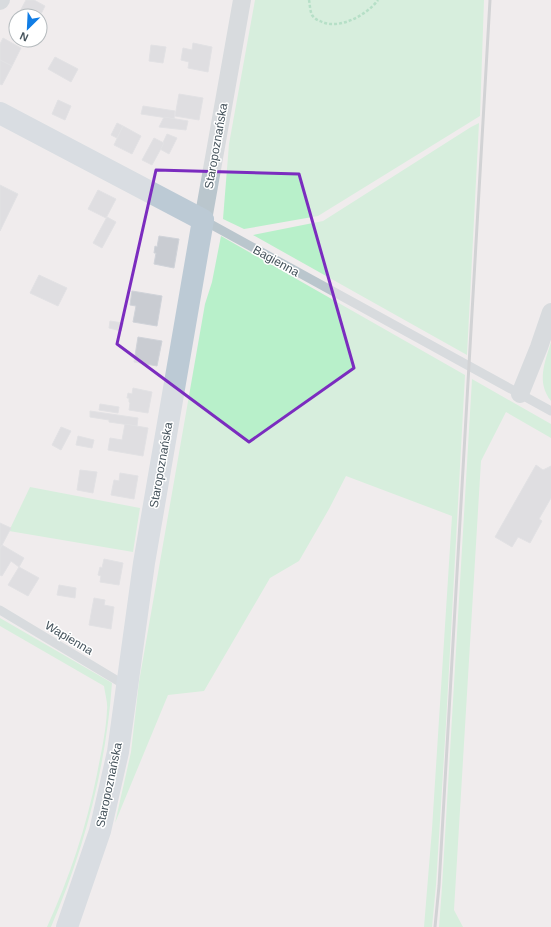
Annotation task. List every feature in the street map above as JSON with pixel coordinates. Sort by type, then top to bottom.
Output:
[{"type":"street","name":"Staropoznańska","points":[[67,927],[92,855],[106,806],[118,752],[144,563],[242,0]]},
{"type":"street","name":"Bagienna","points":[[0,113],[203,220]]},
{"type":"street","points":[[520,394],[551,312]]},
{"type":"lane","name":"Bagienna","points":[[203,220],[470,368],[551,411]]},
{"type":"lane","name":"Wapienna","points":[[0,610],[118,681],[127,684]]},
{"type":"path","points":[[309,0],[312,15],[315,19],[323,23],[335,24],[345,22],[370,10],[378,0]]},
{"type":"highlighted area","points":[[156,170],[299,174],[354,368],[249,442],[117,344]]},
{"type":"green space","points":[[255,0],[484,0],[480,116],[318,216],[244,229],[223,219],[229,144]]},
{"type":"green space","points":[[479,123],[467,355],[253,235],[323,221]]},
{"type":"green space","points":[[221,236],[465,375],[446,724],[432,927],[424,927],[432,829],[452,516],[346,476],[299,561],[270,578],[204,691],[168,695],[115,823],[131,752],[139,682],[205,304],[212,282]]},
{"type":"green space","points":[[551,342],[551,401],[546,394],[544,387],[543,372]]},
{"type":"green space","points":[[472,379],[551,424],[551,438],[506,412],[481,461],[454,910],[463,927],[439,927],[442,887]]},
{"type":"green space","points":[[30,487],[140,508],[133,552],[9,531]]},
{"type":"green space","points":[[0,618],[112,683],[105,746],[92,808],[74,868],[51,927],[47,927],[63,889],[76,852],[93,794],[104,734],[107,707],[106,698],[104,686],[0,626]]},
{"type":"building","points":[[26,0],[34,0],[45,6],[44,8],[22,8]]},
{"type":"building","points":[[3,38],[8,41],[8,48],[21,48],[12,66],[0,60],[0,44]]},
{"type":"building","points":[[193,43],[212,47],[208,72],[188,68],[189,62],[181,60],[183,48],[192,50]]},
{"type":"building","points":[[151,45],[166,47],[163,63],[149,61]]},
{"type":"building","points":[[55,57],[78,69],[71,82],[48,69]]},
{"type":"building","points":[[0,60],[12,66],[2,85],[0,84]]},
{"type":"building","points":[[179,94],[203,98],[199,120],[175,116]]},
{"type":"building","points":[[58,100],[71,106],[65,120],[52,114]]},
{"type":"building","points":[[143,106],[175,111],[174,119],[141,114]]},
{"type":"building","points":[[164,117],[188,121],[186,130],[159,127]]},
{"type":"building","points":[[117,123],[123,126],[117,138],[111,135]]},
{"type":"building","points":[[123,126],[141,136],[132,154],[114,145]]},
{"type":"building","points":[[167,134],[177,138],[169,154],[160,149]]},
{"type":"building","points":[[154,138],[164,143],[152,165],[142,160]]},
{"type":"building","points":[[0,185],[18,194],[0,231]]},
{"type":"building","points":[[98,190],[116,199],[106,218],[88,209]]},
{"type":"building","points":[[107,217],[116,222],[102,248],[93,243]]},
{"type":"building","points":[[159,236],[179,239],[174,268],[154,264],[156,253],[154,253],[155,246],[157,247]]},
{"type":"building","points":[[39,275],[67,288],[58,306],[30,293]]},
{"type":"building","points":[[132,291],[162,296],[157,326],[133,322],[136,306],[130,305]]},
{"type":"building","points":[[110,321],[123,323],[121,331],[109,328]]},
{"type":"building","points":[[138,337],[162,341],[157,366],[134,362]]},
{"type":"building","points":[[133,388],[152,392],[148,413],[129,410],[130,403],[129,398],[127,398],[128,393],[132,394]]},
{"type":"building","points":[[100,404],[119,407],[118,413],[99,410]]},
{"type":"building","points":[[90,411],[138,418],[137,426],[109,422],[109,420],[90,417]]},
{"type":"building","points":[[125,424],[148,428],[143,456],[108,450],[110,438],[122,440]]},
{"type":"building","points":[[61,427],[71,431],[61,450],[52,445]]},
{"type":"building","points":[[78,436],[94,440],[92,448],[76,445]]},
{"type":"building","points":[[536,465],[543,470],[551,466],[551,498],[539,519],[542,521],[530,543],[518,537],[512,547],[495,537]]},
{"type":"building","points":[[80,470],[97,472],[93,493],[77,490]]},
{"type":"building","points":[[120,473],[138,476],[134,499],[111,495],[114,480],[119,481]]},
{"type":"building","points":[[0,523],[11,528],[0,549]]},
{"type":"building","points":[[2,545],[24,558],[19,567],[11,561],[2,576],[0,575],[0,549]]},
{"type":"building","points":[[104,559],[123,563],[119,585],[100,582],[101,576],[98,575],[100,567],[102,568]]},
{"type":"building","points":[[19,567],[39,578],[28,596],[8,585]]},
{"type":"building","points":[[59,585],[76,588],[75,598],[57,595]]},
{"type":"building","points":[[94,598],[105,600],[104,605],[114,607],[111,629],[89,625]]},
{"type":"railway","points":[[435,927],[439,886],[490,0]]}]
